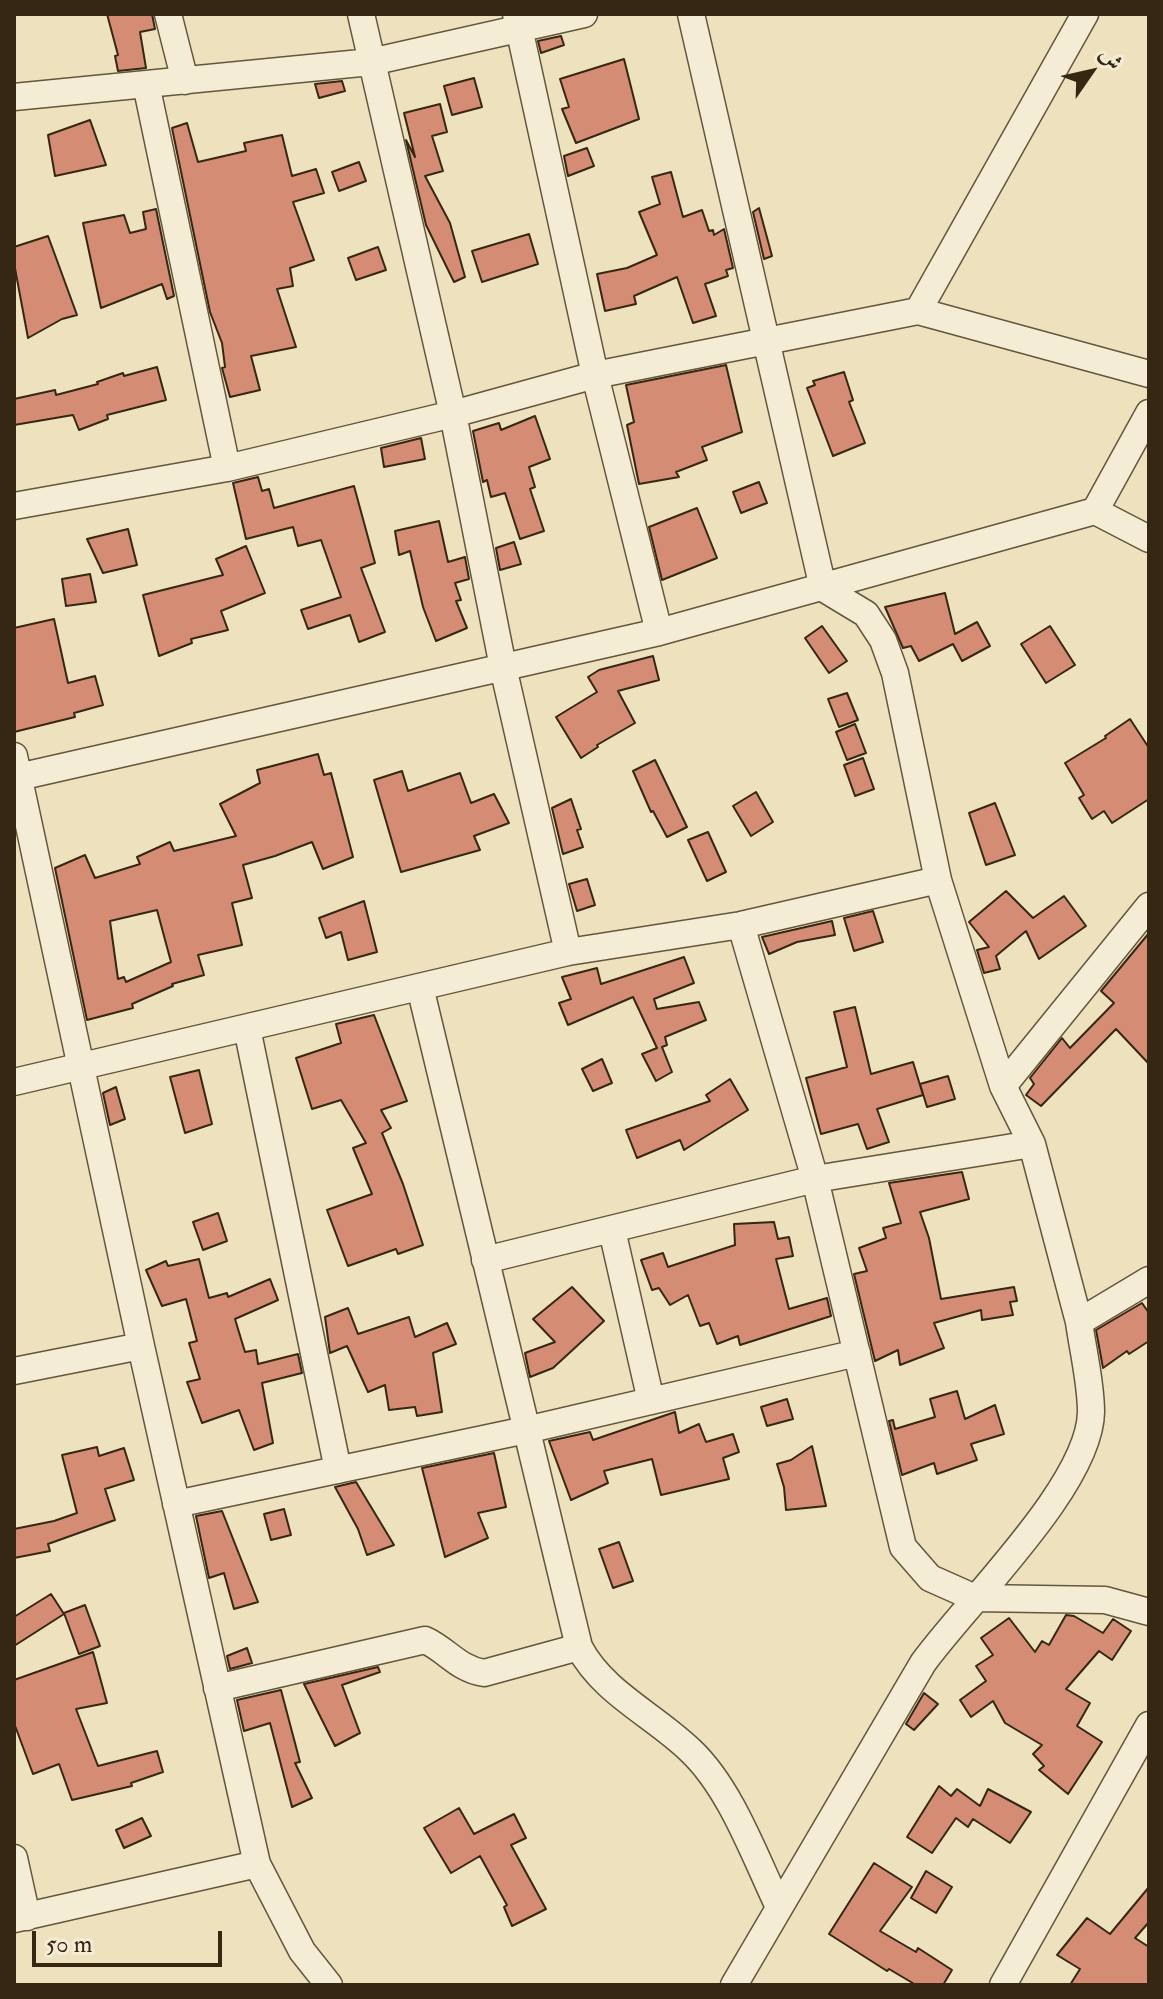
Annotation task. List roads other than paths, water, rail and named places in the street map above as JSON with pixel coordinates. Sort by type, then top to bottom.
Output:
[{"type":"street","points":[[168,14],[185,81]]},
{"type":"street","points":[[361,14],[453,414],[503,667],[568,952]]},
{"type":"street","points":[[14,97],[371,62],[517,21],[584,14]]},
{"type":"street","points":[[691,14],[823,588],[866,614],[883,640],[895,673],[938,880],[1003,1086],[1032,1144],[1079,1322],[1091,1412],[1087,1440],[1074,1470],[1040,1520],[923,1663],[734,1985]]},
{"type":"street","points":[[918,311],[1085,14]]},
{"type":"street","points":[[517,21],[595,375],[659,632]]},
{"type":"street","points":[[146,84],[227,468]]},
{"type":"street","points":[[14,506],[227,468],[453,414],[595,375],[918,311],[1149,374]]},
{"type":"street","points":[[1095,511],[1149,413]]},
{"type":"street","points":[[329,1985],[302,1951],[257,1864],[16,770],[659,632],[1095,511],[1149,539]]},
{"type":"street","points":[[14,1082],[568,952],[741,925],[938,880]]},
{"type":"street","points":[[1003,1086],[1149,906]]},
{"type":"street","points":[[741,925],[815,1179],[903,1547],[930,1578],[975,1598],[1105,1600],[1149,1612]]},
{"type":"street","points":[[420,987],[579,1647],[587,1663],[605,1682],[692,1752],[712,1776],[779,1907]]},
{"type":"street","points":[[247,1028],[338,1470]]},
{"type":"street","points":[[485,1260],[815,1179],[1032,1144]]},
{"type":"street","points":[[612,1230],[651,1401]]},
{"type":"street","points":[[1079,1322],[1149,1280]]},
{"type":"street","points":[[14,1371],[141,1346]]},
{"type":"street","points":[[176,1504],[526,1430],[857,1353]]},
{"type":"street","points":[[217,1688],[425,1640],[441,1647],[454,1662],[469,1671],[484,1673],[579,1647]]},
{"type":"street","points":[[1003,1985],[1149,1725]]},
{"type":"street","points":[[14,1858],[21,1918],[257,1864]]}]
